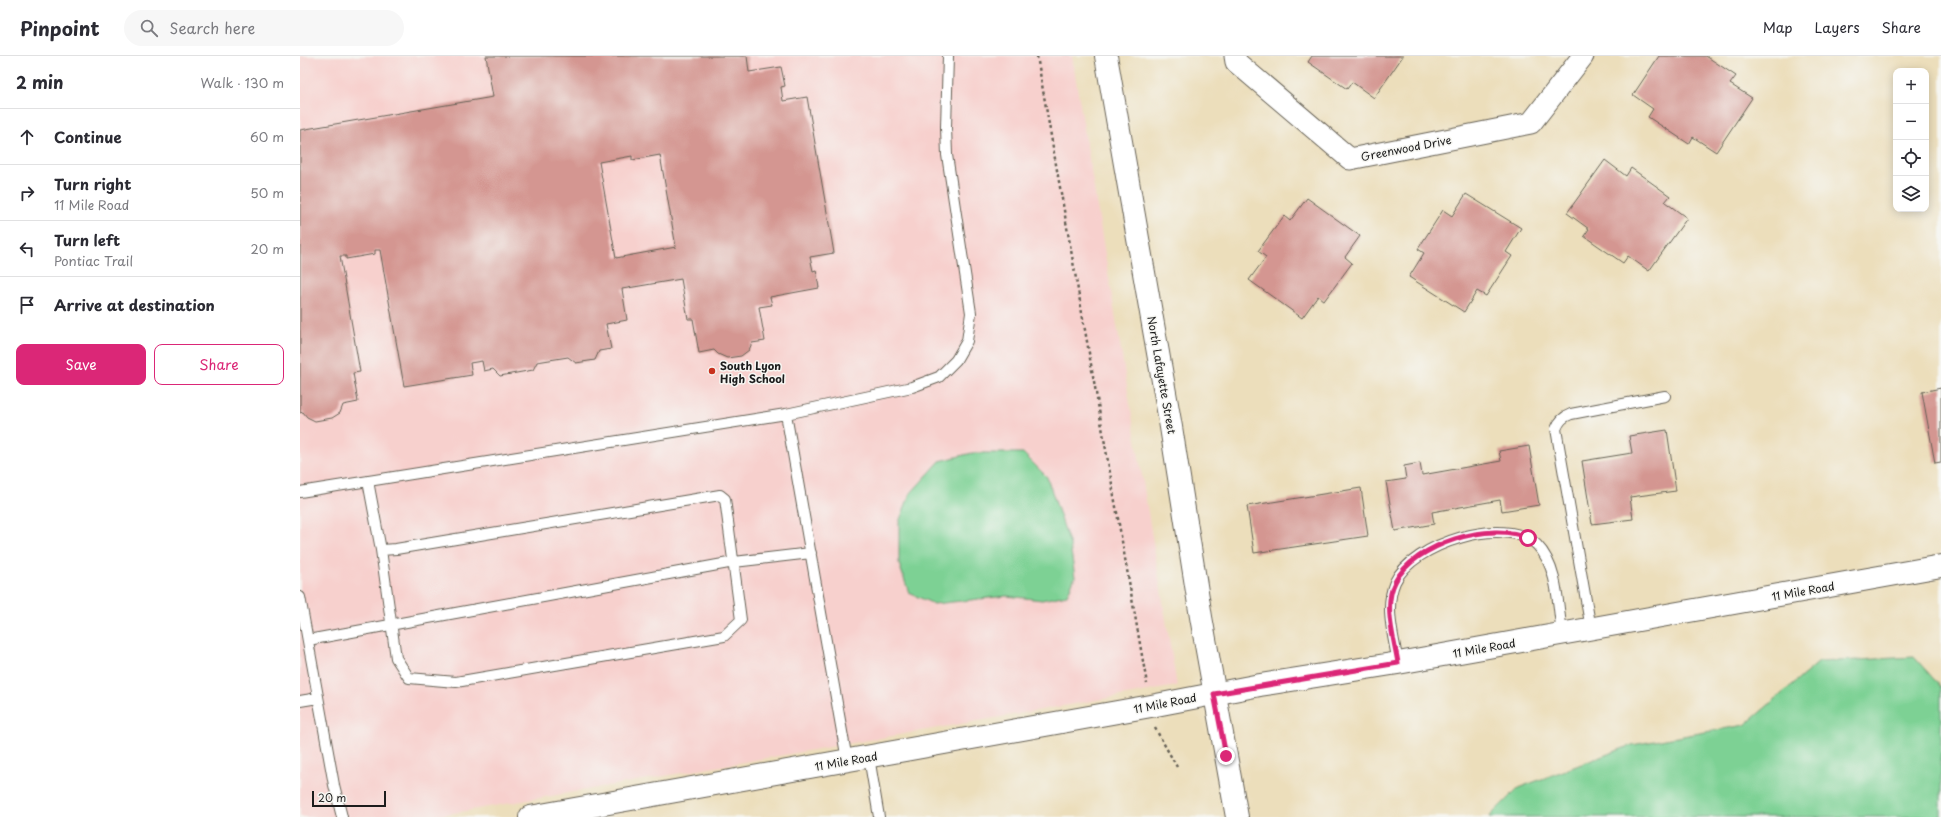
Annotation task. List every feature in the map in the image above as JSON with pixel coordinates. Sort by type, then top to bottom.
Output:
[{"type":"street","name":"North Lafayette Street","points":[[1106,56],[1171,426],[1214,694],[1237,817]]},
{"type":"street","name":"Greenwood Drive","points":[[1235,56],[1236,62],[1350,159],[1531,123],[1583,56]]},
{"type":"street","name":"11 Mile Road","points":[[530,817],[1214,694],[1398,663],[1941,566]]},
{"type":"lane","points":[[300,492],[786,414],[912,387],[940,377],[956,360],[968,341],[971,313],[947,154],[946,127],[948,56]]},
{"type":"lane","points":[[1591,629],[1556,429],[1561,419],[1571,414],[1665,396]]},
{"type":"lane","points":[[786,414],[847,760]]},
{"type":"lane","points":[[368,481],[381,550],[396,658],[408,678],[456,682],[724,636],[741,620],[725,500],[720,495],[396,549],[381,550]]},
{"type":"lane","points":[[1398,663],[1390,600],[1396,581],[1414,559],[1443,542],[1486,533],[1515,533],[1528,538],[1537,545],[1544,555],[1552,574],[1562,634]]},
{"type":"lane","points":[[308,640],[734,562],[811,553]]},
{"type":"lane","points":[[300,597],[334,785],[342,817]]},
{"type":"lane","points":[[300,701],[318,698]]},
{"type":"lane","points":[[869,757],[879,817]]},
{"type":"path","points":[[1037,56],[1145,671]]},
{"type":"path","points":[[1154,727],[1177,767]]},
{"type":"shaded area","name":"South Lyon High School","points":[[300,56],[1072,56],[1177,686],[431,817],[300,817]]},
{"type":"green space","points":[[972,453],[1023,453],[1047,477],[1070,545],[1075,577],[1067,595],[1042,600],[1007,596],[934,604],[909,593],[899,564],[899,522],[910,494],[940,461]]},
{"type":"green space","points":[[1914,657],[1941,687],[1941,817],[1489,817],[1518,788],[1632,745],[1745,725],[1819,662]]},
{"type":"building","points":[[486,56],[747,56],[749,72],[781,67],[785,86],[781,87],[783,101],[807,97],[834,253],[810,257],[813,271],[816,270],[819,288],[770,297],[772,305],[759,307],[765,341],[752,343],[749,350],[741,356],[727,358],[718,354],[714,350],[699,353],[693,319],[688,319],[681,279],[622,289],[627,320],[606,324],[611,349],[599,351],[595,360],[576,363],[568,357],[537,362],[533,370],[500,376],[493,369],[484,371],[482,361],[470,363],[472,375],[404,386],[380,250],[375,250],[375,254],[346,259],[346,256],[340,256],[360,372],[353,373],[358,402],[343,405],[340,413],[332,418],[315,421],[307,417],[303,412],[300,413],[300,130],[493,97]],"holes":[[[660,155],[676,247],[616,258],[599,162],[632,156],[632,160]]]},
{"type":"building","points":[[1312,56],[1403,56],[1374,98],[1352,82],[1347,89],[1308,62]]},
{"type":"building","points":[[1659,56],[1706,56],[1736,76],[1730,84],[1752,98],[1716,152],[1693,137],[1689,144],[1648,117],[1653,109],[1633,95]]},
{"type":"building","points":[[1605,160],[1626,176],[1631,168],[1670,196],[1665,202],[1687,218],[1649,271],[1628,256],[1623,263],[1584,236],[1589,229],[1567,213]]},
{"type":"building","points":[[1466,194],[1521,228],[1506,252],[1512,256],[1486,296],[1477,291],[1464,312],[1409,277],[1424,253],[1418,249],[1443,210],[1452,216]]},
{"type":"building","points":[[1307,198],[1360,236],[1345,257],[1352,263],[1324,301],[1318,296],[1302,318],[1249,280],[1266,257],[1258,251],[1284,216],[1290,221]]},
{"type":"building","points":[[1941,388],[1941,462],[1935,463],[1922,392]]},
{"type":"building","points":[[1667,430],[1676,491],[1630,497],[1633,519],[1592,524],[1582,461],[1632,453],[1629,436]]},
{"type":"building","points":[[1529,446],[1539,505],[1502,511],[1500,500],[1432,512],[1434,524],[1395,531],[1386,482],[1406,479],[1404,466],[1420,463],[1422,475],[1501,461],[1499,451]]},
{"type":"building","points":[[1361,488],[1368,536],[1254,553],[1247,506]]},
{"type":"place","name":"South Lyon High School","points":[[712,371]]},
{"type":"route","points":[[1226,756],[1214,694],[1260,685],[1398,663],[1390,600],[1396,581],[1414,559],[1443,542],[1486,533],[1515,533],[1528,538]]}]
